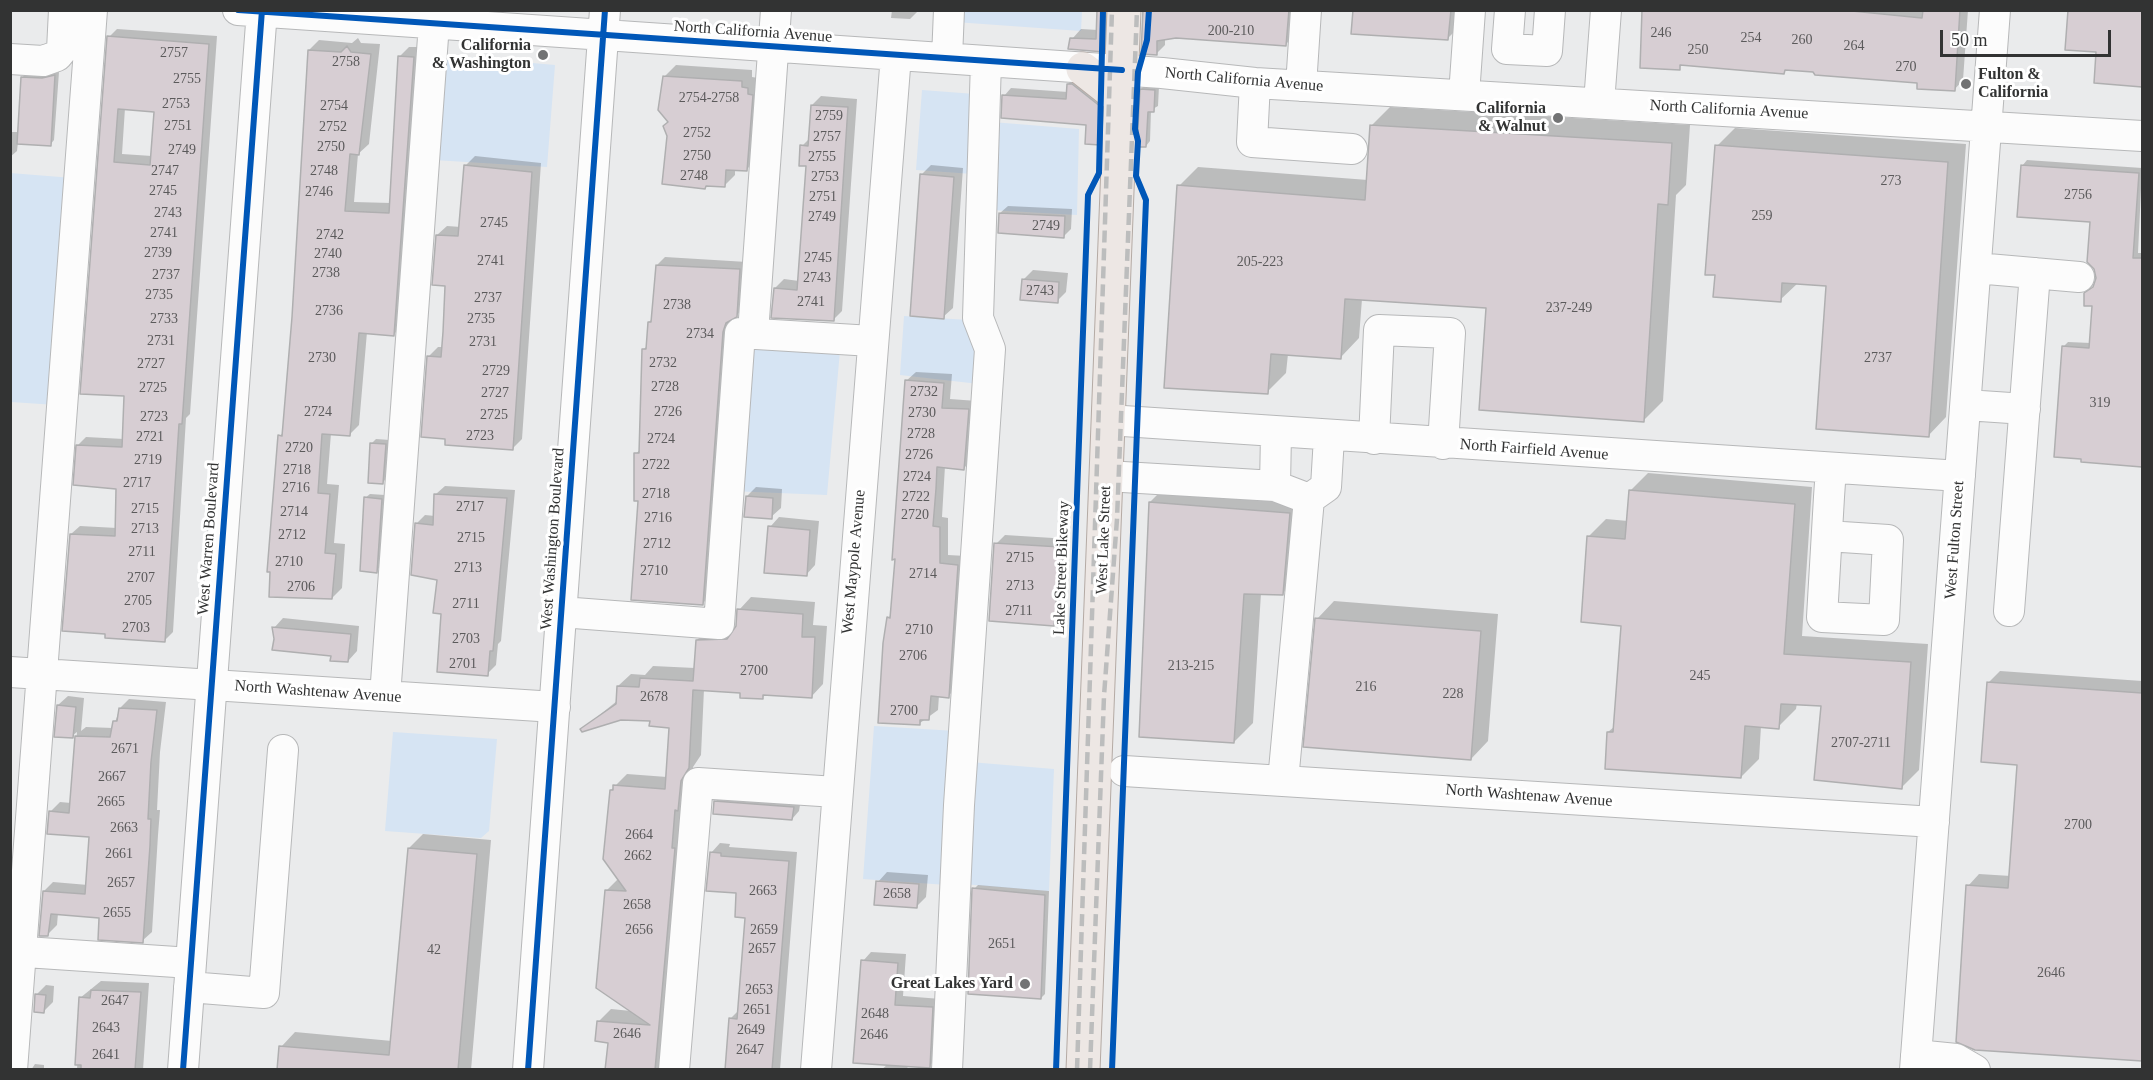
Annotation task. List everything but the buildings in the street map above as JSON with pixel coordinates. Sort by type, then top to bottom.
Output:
[{"type":"main road","points":[[1103,10],[1113,76]]},
{"type":"main road","name":"West Lake Street","points":[[1083,1070],[1105,770],[1108,420],[1119,140],[1113,76],[1124,10]]},
{"type":"street","points":[[10,58],[43,61],[57,56],[62,50],[64,10]]},
{"type":"street","points":[[12,1070],[16,951],[42,674],[92,10]]},
{"type":"street","points":[[753,333],[776,10]]},
{"type":"street","points":[[947,58],[949,10]]},
{"type":"street","points":[[1301,86],[1306,10]]},
{"type":"street","points":[[1464,95],[1470,10]]},
{"type":"street","points":[[1510,10],[1507,49],[1547,51],[1550,10]]},
{"type":"street","points":[[1599,103],[1606,10]]},
{"type":"street","name":"West Fulton Street","points":[[1916,1062],[1995,10]]},
{"type":"street","name":"North California Avenue","points":[[254,11],[605,22],[773,47],[947,58],[1113,76],[2142,136]]},
{"type":"street","name":"West Warren Boulevard","points":[[183,1070],[212,685],[254,11]]},
{"type":"street","points":[[385,696],[434,17]]},
{"type":"street","name":"West Washington Boulevard","points":[[528,1070],[605,22]]},
{"type":"street","name":"West Maypole Avenue","points":[[816,1070],[836,792],[896,55]]},
{"type":"street","points":[[947,1070],[959,805],[990,349],[978,318],[982,120],[986,62]]},
{"type":"street","points":[[1255,83],[1252,142],[1352,149]]},
{"type":"street","points":[[1976,268],[2079,277]]},
{"type":"street","points":[[2010,611],[2035,273]]},
{"type":"street","points":[[1374,439],[1379,330],[1450,333],[1443,444]]},
{"type":"street","points":[[561,612],[719,624],[740,333],[872,341]]},
{"type":"street","points":[[1966,405],[2025,409]]},
{"type":"street","name":"North Fairfield Avenue","points":[[1108,420],[1329,437],[1960,476]]},
{"type":"street","points":[[1275,486],[1276,433]]},
{"type":"street","points":[[1282,781],[1310,499],[1326,487],[1329,437]]},
{"type":"street","points":[[1827,536],[1831,468]]},
{"type":"street","points":[[1107,476],[1275,486],[1310,499]]},
{"type":"street","name":"North Washtenaw Avenue","points":[[10,672],[555,707]]},
{"type":"street","points":[[16,951],[190,975],[264,993],[283,750]]},
{"type":"street","name":"North Washtenaw Avenue","points":[[1105,770],[1934,822]]},
{"type":"street","points":[[674,1070],[698,783],[836,792]]},
{"type":"street","points":[[1916,1062],[1956,1059],[1974,1070]]},
{"type":"shaded area","points":[[956,11],[1082,11],[1081,31],[955,22]]},
{"type":"shaded area","points":[[442,55],[555,65],[547,167],[434,160]]},
{"type":"shaded area","points":[[922,90],[975,94],[973,174],[916,170]]},
{"type":"shaded area","points":[[992,122],[1079,129],[1077,215],[991,210]]},
{"type":"shaded area","points":[[10,173],[73,178],[56,405],[11,402]]},
{"type":"shaded area","points":[[904,316],[969,320],[982,349],[979,384],[900,375]]},
{"type":"shaded area","points":[[762,347],[840,351],[827,495],[730,491],[742,356]]},
{"type":"shaded area","points":[[874,726],[956,731],[947,885],[863,879]]},
{"type":"shaded area","points":[[393,732],[497,739],[489,831],[481,838],[385,831]]},
{"type":"shaded area","points":[[970,762],[1054,769],[1049,891],[962,884]]},
{"type":"railway","points":[[1077,1070],[1112,10]]},
{"type":"railway","points":[[1090,1070],[1104,696],[1117,519],[1137,10]]},
{"type":"cycle path","points":[[238,10],[1122,70]]},
{"type":"cycle path","points":[[183,1070],[262,10]]},
{"type":"cycle path","points":[[528,1070],[605,10]]},
{"type":"cycle path","name":"Lake Street Bikeway","points":[[1056,1070],[1088,195],[1099,173],[1103,10]]},
{"type":"cycle path","points":[[1112,1070],[1146,200],[1136,176],[1138,141],[1135,129],[1138,72],[1147,40],[1149,10]]},
{"type":"place","name":"California & Washington","points":[[543,55]]},
{"type":"place","name":"Fulton & California","points":[[1966,84]]},
{"type":"place","name":"California & Walnut","points":[[1558,118]]},
{"type":"place","name":"Great Lakes Yard","points":[[1025,984]]}]
